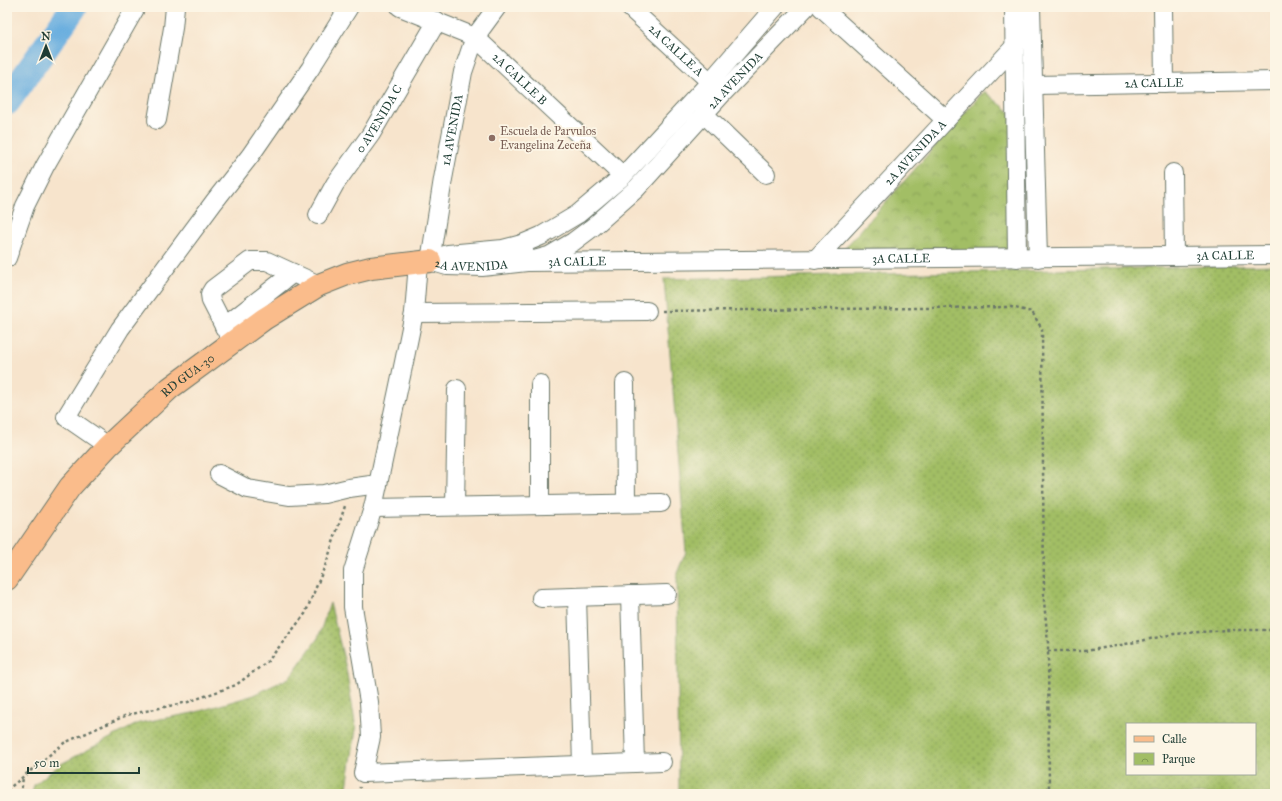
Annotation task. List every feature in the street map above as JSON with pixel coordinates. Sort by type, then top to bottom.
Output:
[{"type":"main road","name":"RD GUA-30","points":[[7,579],[70,487],[108,446],[228,335],[264,318],[319,286],[346,274],[371,268],[424,262]]},
{"type":"street","points":[[7,258],[22,213],[45,166],[136,7]]},
{"type":"street","points":[[157,120],[173,28],[175,7]]},
{"type":"street","points":[[108,446],[66,417],[120,329],[250,156],[310,69],[349,7]]},
{"type":"street","name":"2A CALLE B","points":[[400,7],[474,37],[623,176]]},
{"type":"street","name":"1A AVENIDA","points":[[497,7],[474,37],[463,72],[443,179],[424,262],[373,508],[352,571],[353,607],[369,702],[371,736],[363,772],[582,765]]},
{"type":"street","name":"2A CALLE A","points":[[629,7],[716,88]]},
{"type":"street","name":"2A AVENIDA","points":[[424,262],[447,266],[482,267],[527,262],[549,256],[573,242],[593,227],[636,189],[704,114],[716,88],[775,7]]},
{"type":"street","name":"2A AVENIDA","points":[[424,262],[448,254],[503,249],[522,244],[541,236],[578,214],[623,176],[716,88],[806,7]]},
{"type":"street","points":[[821,7],[946,120]]},
{"type":"street","points":[[1014,7],[1017,258]]},
{"type":"street","points":[[1031,7],[1038,258]]},
{"type":"street","points":[[1163,7],[1164,83]]},
{"type":"street","name":"0 AVENIDA C","points":[[318,215],[335,184],[371,134],[437,21]]},
{"type":"street","name":"2A AVENIDA A","points":[[815,260],[1015,46]]},
{"type":"street","name":"2A CALLE","points":[[1034,85],[1275,81]]},
{"type":"street","points":[[704,114],[766,174]]},
{"type":"street","points":[[1173,173],[1174,256]]},
{"type":"street","points":[[522,244],[527,262]]},
{"type":"street","name":"3A CALLE","points":[[527,262],[1275,256]]},
{"type":"street","points":[[293,273],[228,335],[211,301],[210,294],[213,289],[250,261],[267,261],[293,273],[319,286]]},
{"type":"street","points":[[414,313],[647,311]]},
{"type":"street","points":[[625,383],[626,503]]},
{"type":"street","points":[[540,384],[540,505]]},
{"type":"street","points":[[455,506],[457,389]]},
{"type":"street","points":[[218,474],[248,489],[289,496],[324,494],[349,488],[378,484]]},
{"type":"street","points":[[373,508],[661,503]]},
{"type":"street","points":[[541,598],[667,594]]},
{"type":"street","points":[[630,595],[635,763]]},
{"type":"street","points":[[577,596],[582,765],[662,762]]},
{"type":"path","points":[[647,311],[1011,307],[1032,312],[1042,329],[1044,601],[1048,650],[1049,794]]},
{"type":"path","points":[[7,790],[64,743],[127,715],[188,702],[236,685],[268,661],[305,614],[327,560],[349,488]]},
{"type":"path","points":[[1048,650],[1086,650],[1116,646],[1174,634],[1227,630],[1275,630]]},
{"type":"path","points":[[21,794],[23,776]]},
{"type":"green space","points":[[984,91],[1015,116],[1014,251],[853,258],[845,248]]},
{"type":"green space","points":[[1275,265],[1275,794],[679,794],[677,573],[686,552],[664,279]]},
{"type":"green space","points":[[330,603],[346,668],[356,729],[346,794],[32,794],[34,785],[61,764],[139,723],[193,713],[251,696],[289,678],[318,638]]},
{"type":"waterway","points":[[7,102],[74,7]]},
{"type":"place","name":"Escuela de Parvulos Evangelina Zeceña","points":[[492,138]]}]
